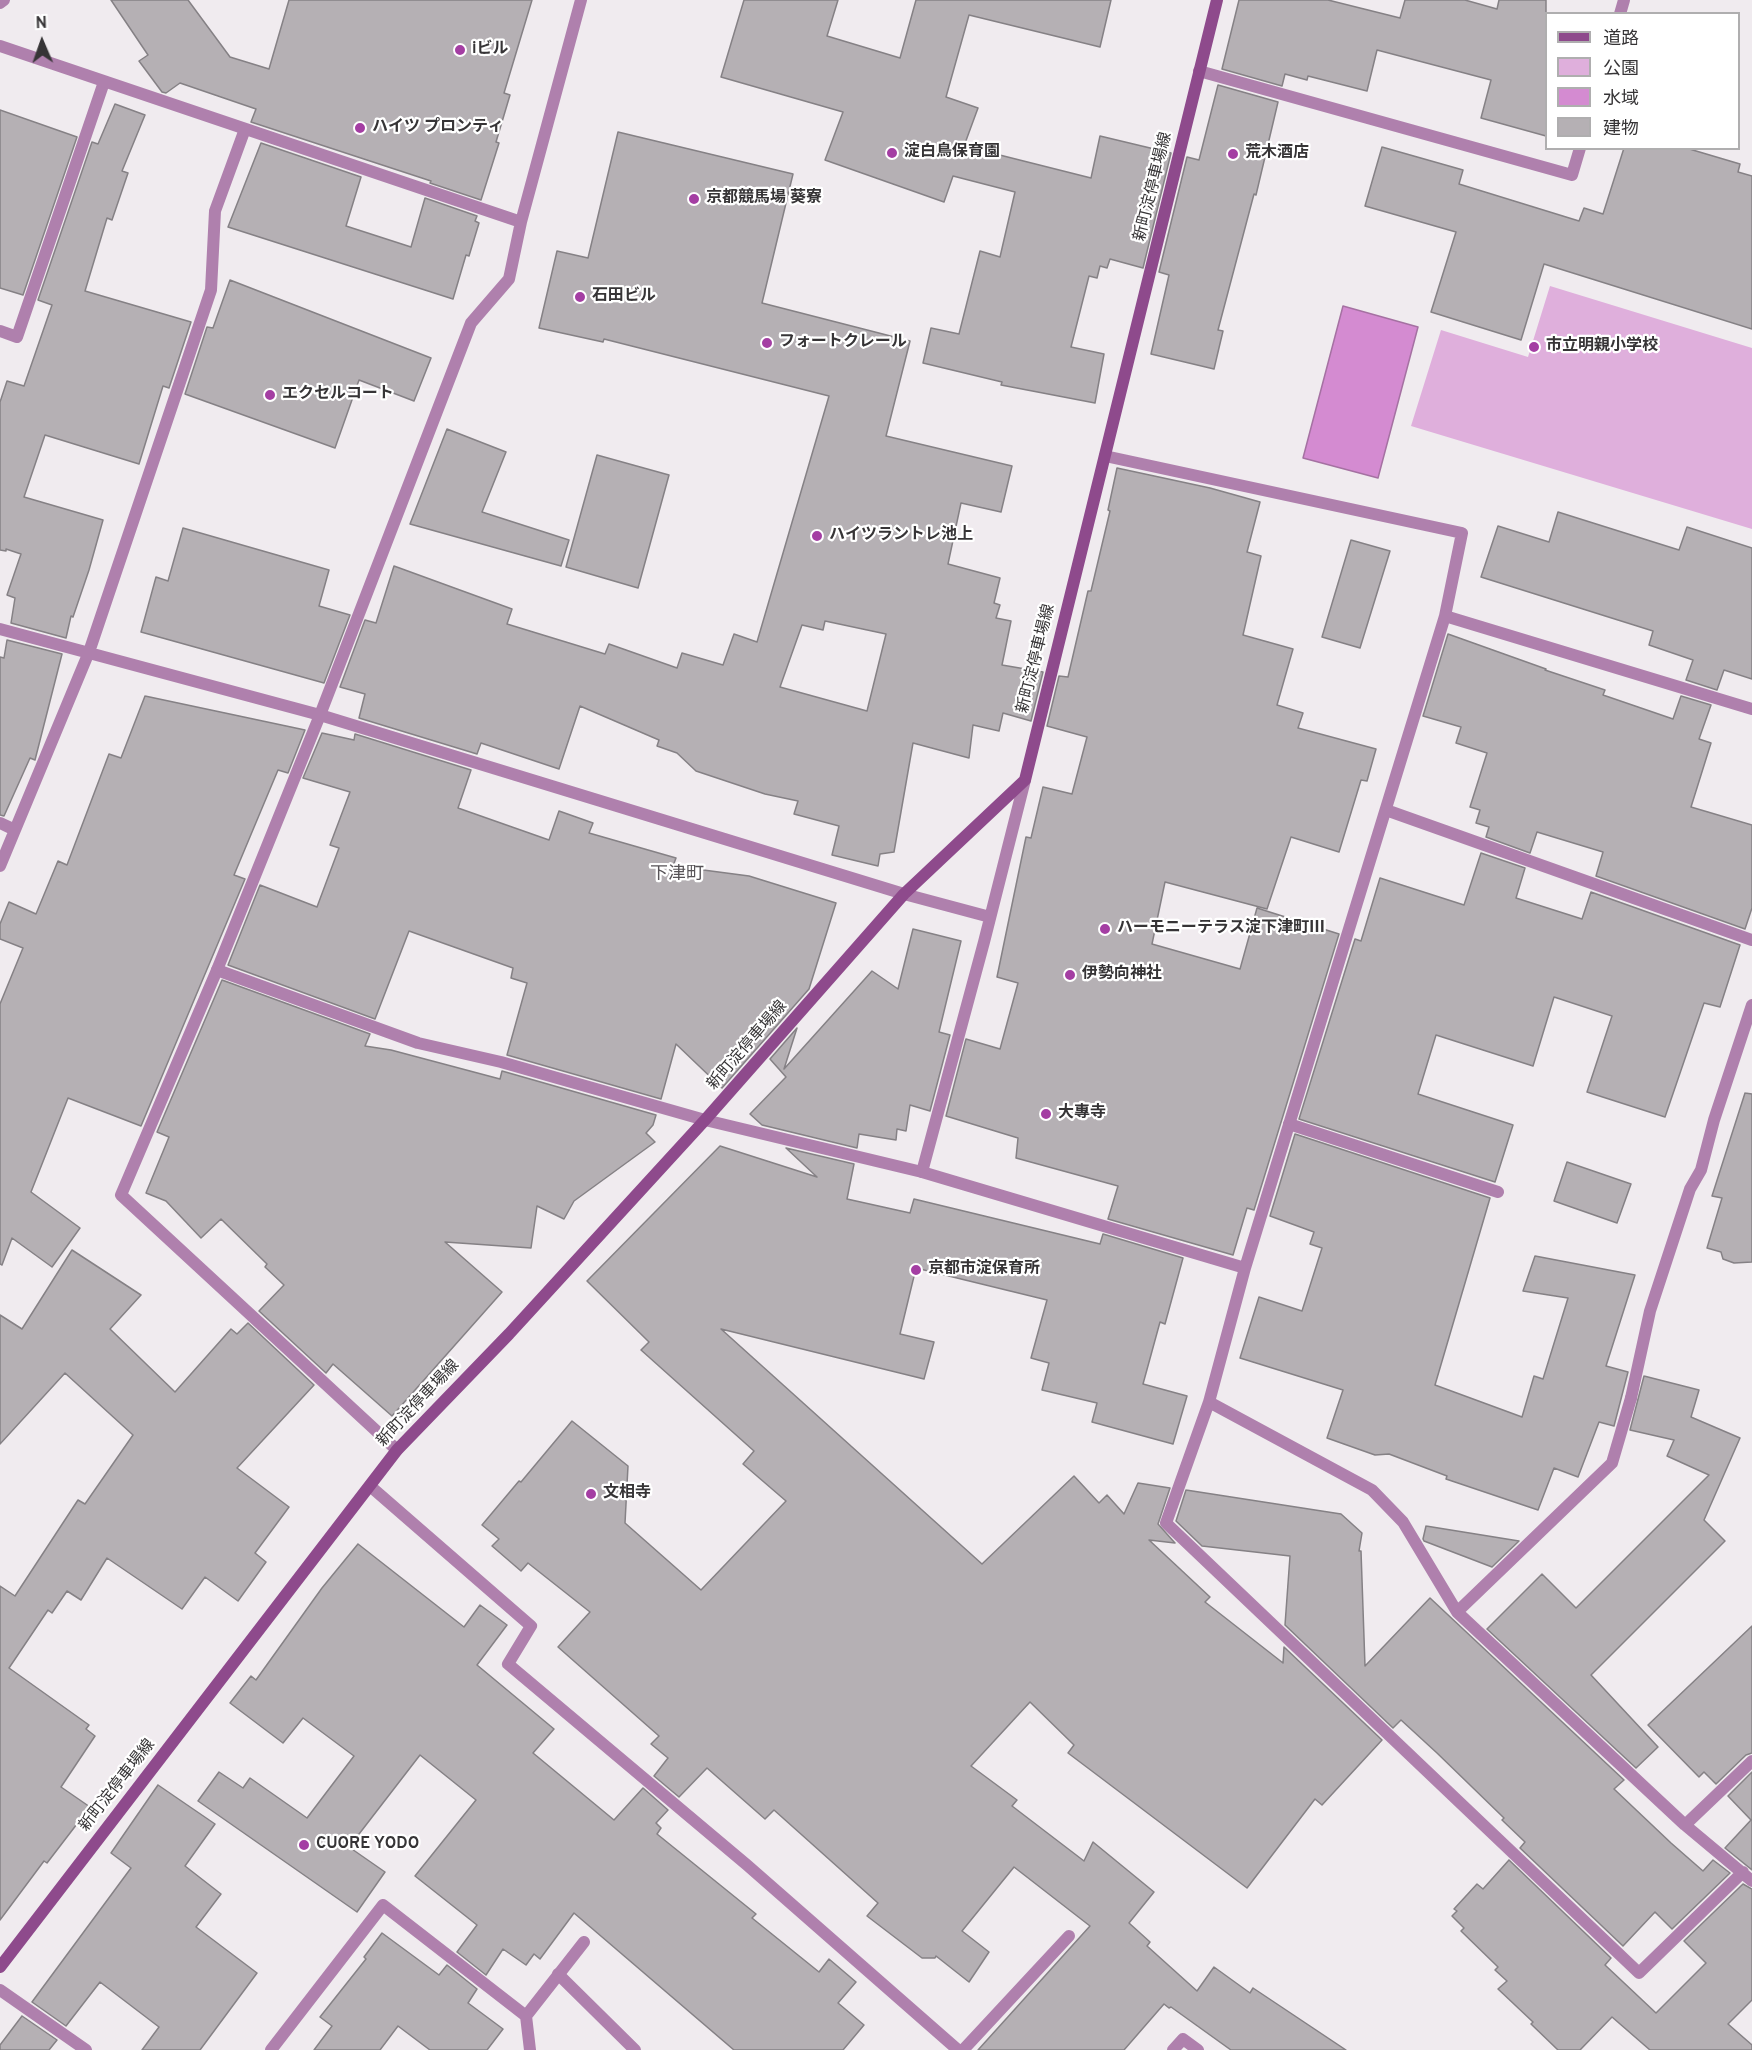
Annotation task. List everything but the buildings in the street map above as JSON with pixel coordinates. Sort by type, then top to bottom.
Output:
[{"type":"main road","name":"新町淀停車場線","points":[[0,1967],[397,1450],[509,1334],[705,1120],[904,894],[1025,780],[1217,0]]},
{"type":"street","points":[[0,3],[4,0]]},
{"type":"street","points":[[397,1450],[121,1196],[217,970],[320,715],[471,323],[509,279],[521,222],[581,0]]},
{"type":"street","points":[[0,46],[521,222]]},
{"type":"street","points":[[1199,70],[1572,175],[1579,150]]},
{"type":"street","points":[[0,331],[17,337],[104,82]]},
{"type":"street","points":[[0,866],[88,652],[211,290],[215,211],[245,129]]},
{"type":"street","points":[[1105,456],[1462,532],[1445,616],[1245,1268],[1209,1402],[1166,1523],[1639,1973],[1747,1876],[1685,1825],[1457,1612],[1403,1522],[1372,1490],[1209,1402]]},
{"type":"street","points":[[1445,616],[1752,709]]},
{"type":"street","points":[[0,629],[320,715],[904,894],[990,917]]},
{"type":"street","points":[[922,1172],[1025,780]]},
{"type":"street","points":[[1386,810],[1752,940]]},
{"type":"street","points":[[0,823],[15,830]]},
{"type":"street","points":[[217,970],[418,1043],[501,1062],[705,1120],[922,1172],[1245,1268]]},
{"type":"street","points":[[1457,1612],[1612,1463],[1631,1398],[1650,1311],[1690,1189],[1701,1170],[1714,1120],[1752,1005]]},
{"type":"street","points":[[1289,1124],[1498,1192]]},
{"type":"street","points":[[370,1486],[531,1626],[508,1664],[747,1865],[958,2050]]},
{"type":"street","points":[[1685,1825],[1752,1761]]},
{"type":"street","points":[[271,2050],[383,1905],[526,2016]]},
{"type":"street","points":[[963,2050],[1069,1936]]},
{"type":"street","points":[[530,2050],[526,2016],[584,1942]]},
{"type":"street","points":[[558,1974],[635,2050]]},
{"type":"street","points":[[0,1990],[86,2050]]},
{"type":"street","points":[[1173,2050],[1183,2039],[1198,2050]]},
{"type":"green space","points":[[1550,286],[1752,348],[1752,529],[1411,426],[1441,330],[1528,357]]},
{"type":"water","points":[[1343,306],[1418,327],[1378,478],[1303,458]]},
{"type":"place","name":"iビル","points":[[460,50]]},
{"type":"place","name":"ハイツ プロンティ","points":[[360,128]]},
{"type":"place","name":"淀白鳥保育園","points":[[892,153]]},
{"type":"place","name":"荒木酒店","points":[[1233,154]]},
{"type":"place","name":"京都競馬場 葵寮","points":[[694,199]]},
{"type":"place","name":"石田ビル","points":[[580,297]]},
{"type":"place","name":"フォートクレール","points":[[767,343]]},
{"type":"place","name":"市立明親小学校","points":[[1534,347]]},
{"type":"place","name":"エクセルコート","points":[[270,395]]},
{"type":"place","name":"ハイツラントレ池上","points":[[817,536]]},
{"type":"place","name":"ハーモニーテラス淀下津町Ⅲ","points":[[1105,929]]},
{"type":"place","name":"伊勢向神社","points":[[1070,975]]},
{"type":"place","name":"大專寺","points":[[1046,1114]]},
{"type":"place","name":"京都市淀保育所","points":[[916,1270]]},
{"type":"place","name":"文相寺","points":[[591,1494]]},
{"type":"place","name":"CUORE YODO","points":[[304,1845]]},
{"type":"district","name":"下津町","points":[[677,875]]}]
